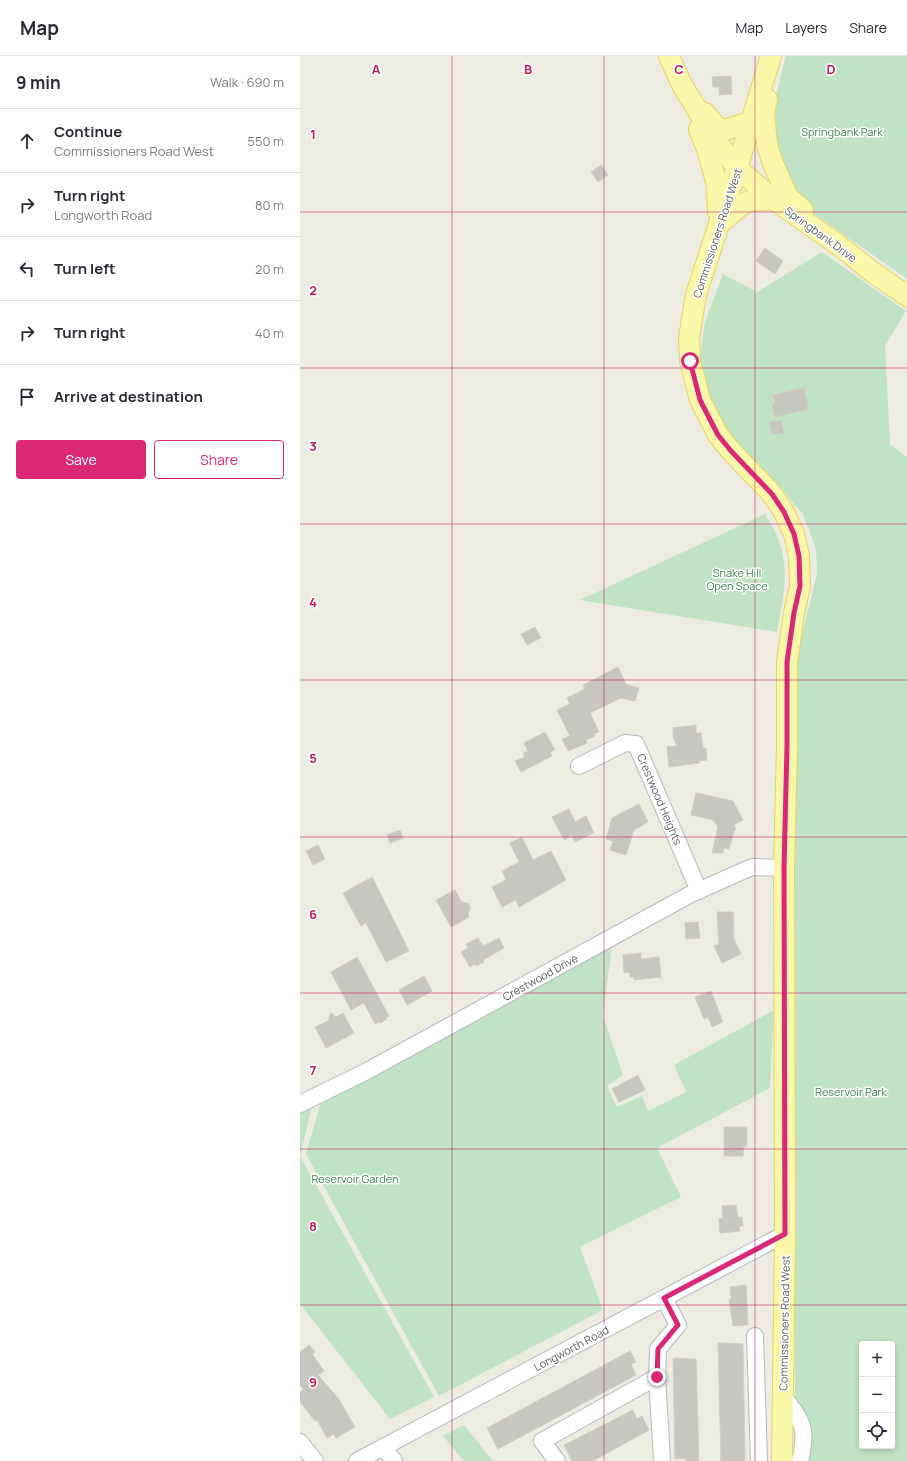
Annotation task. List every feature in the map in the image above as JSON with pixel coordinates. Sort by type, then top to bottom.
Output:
[{"type":"main road","points":[[669,56],[708,152],[717,184],[719,224]]},
{"type":"main road","name":"Commissioners Road West","points":[[771,56],[752,121],[696,295],[689,338],[690,361],[700,400],[718,435],[731,451],[772,494],[784,512],[794,534],[799,556],[800,586],[794,613],[787,662],[787,746],[784,868],[785,1234],[782,1461]]},
{"type":"main road","points":[[774,56],[764,113],[767,144],[772,161],[788,197],[837,244]]},
{"type":"main road","points":[[682,85],[718,129],[728,129],[752,121]]},
{"type":"main road","name":"Springbank Drive","points":[[682,85],[716,140],[737,168],[773,199],[907,296]]},
{"type":"main road","points":[[719,224],[743,204],[750,201],[773,199]]},
{"type":"street","name":"Crestwood Heights","points":[[579,766],[625,743],[636,744],[699,890]]},
{"type":"street","name":"Crestwood Drive","points":[[300,1104],[367,1071],[699,890],[752,867],[784,868]]},
{"type":"street","name":"Longworth Road","points":[[357,1461],[785,1234]]},
{"type":"street","points":[[662,1459],[657,1377],[658,1349],[678,1325],[664,1298]]},
{"type":"street","points":[[755,1336],[759,1461]]},
{"type":"street","points":[[557,1461],[542,1441],[657,1377]]},
{"type":"street","points":[[783,1396],[797,1414],[804,1428],[803,1447],[800,1461]]},
{"type":"street","points":[[300,1442],[315,1461]]},
{"type":"street","points":[[384,1447],[394,1461]]},
{"type":"green space","name":"Springbank Park","points":[[786,56],[907,56],[907,279],[806,208],[776,159],[776,96]]},
{"type":"green space","name":"Reservoir Park","points":[[822,252],[906,311],[885,346],[890,444],[907,458],[907,1461],[795,1461],[794,839],[796,678],[799,647],[817,574],[816,549],[803,514],[782,490],[730,444],[710,403],[700,359],[705,322],[723,274],[757,292]]},
{"type":"green space","name":"Snake Hill Open Space","points":[[765,514],[778,538],[784,561],[784,585],[777,632],[580,600]]},
{"type":"green space","name":"Reservoir Garden","points":[[612,945],[603,1016],[623,1075],[607,1086],[617,1107],[642,1096],[648,1111],[686,1092],[674,1065],[774,1010],[770,1088],[657,1148],[681,1197],[580,1247],[603,1310],[439,1396],[306,1154],[320,1105]]},
{"type":"green space","points":[[312,1106],[300,1156],[300,1112]]},
{"type":"green space","points":[[300,1156],[434,1397],[390,1419],[300,1304]]},
{"type":"green space","points":[[464,1425],[493,1461],[464,1461],[443,1436]]},
{"type":"building","points":[[731,76],[732,94],[719,95],[719,87],[713,87],[712,77]]},
{"type":"building","points":[[601,165],[608,175],[598,182],[591,172]]},
{"type":"building","points":[[765,248],[783,261],[775,274],[756,261]]},
{"type":"building","points":[[804,388],[809,409],[775,417],[772,404],[775,403],[773,395]]},
{"type":"building","points":[[781,420],[784,433],[772,435],[769,422]]},
{"type":"building","points":[[535,627],[541,638],[527,645],[521,634]]},
{"type":"building","points":[[618,667],[626,684],[639,688],[635,701],[621,698],[590,713],[599,732],[594,734],[595,736],[586,740],[587,743],[568,751],[562,739],[570,736],[557,710],[570,704],[567,698],[585,689],[583,685]]},
{"type":"building","points":[[696,725],[696,733],[701,733],[703,748],[706,748],[707,760],[699,761],[699,763],[669,767],[667,747],[677,746],[673,736],[673,728]]},
{"type":"building","points":[[545,732],[555,750],[550,752],[552,756],[521,772],[515,761],[525,757],[523,753],[528,751],[524,743]]},
{"type":"building","points":[[696,793],[733,801],[743,820],[734,825],[736,829],[734,831],[729,849],[724,848],[723,853],[712,853],[718,827],[713,820],[691,815]]},
{"type":"building","points":[[639,804],[648,822],[634,830],[626,855],[610,850],[613,841],[606,839],[612,818]]},
{"type":"building","points":[[569,809],[575,822],[586,816],[594,833],[575,842],[572,836],[564,840],[552,817]]},
{"type":"building","points":[[400,830],[403,838],[390,843],[387,835]]},
{"type":"building","points":[[522,837],[533,860],[551,851],[566,880],[519,907],[516,900],[502,907],[492,887],[506,880],[502,871],[519,862],[510,843]]},
{"type":"building","points":[[318,845],[325,859],[313,865],[306,851]]},
{"type":"building","points":[[372,877],[409,951],[386,962],[366,923],[361,926],[343,893]]},
{"type":"building","points":[[455,890],[461,901],[469,904],[469,917],[451,927],[436,900]]},
{"type":"building","points":[[717,912],[733,912],[734,939],[741,954],[722,963],[714,946],[719,944]]},
{"type":"building","points":[[698,922],[700,938],[686,939],[685,923]]},
{"type":"building","points":[[478,938],[483,946],[499,938],[504,948],[483,960],[484,962],[470,967],[461,952],[468,948],[466,944]]},
{"type":"building","points":[[641,953],[641,959],[659,957],[661,977],[634,980],[634,977],[630,977],[629,972],[624,973],[623,955]]},
{"type":"building","points":[[357,957],[389,1016],[380,1023],[375,1024],[364,1003],[351,1010],[331,972]]},
{"type":"building","points":[[424,976],[432,991],[407,1005],[399,990]]},
{"type":"building","points":[[711,991],[723,1022],[712,1027],[708,1017],[704,1019],[695,997]]},
{"type":"building","points":[[331,1012],[336,1017],[343,1013],[354,1033],[326,1048],[315,1027],[328,1021]]},
{"type":"building","points":[[638,1075],[645,1090],[619,1102],[612,1089]]},
{"type":"building","points":[[724,1127],[747,1127],[747,1146],[744,1146],[743,1156],[724,1156]]},
{"type":"building","points":[[736,1205],[738,1217],[742,1217],[743,1226],[739,1226],[740,1231],[720,1233],[719,1219],[723,1218],[722,1206]]},
{"type":"building","points":[[746,1285],[748,1325],[733,1326],[729,1300],[731,1299],[730,1287]]},
{"type":"building","points":[[718,1343],[743,1344],[745,1461],[721,1461]]},
{"type":"building","points":[[309,1345],[315,1352],[312,1354],[324,1371],[318,1375],[338,1398],[355,1427],[336,1438],[334,1434],[327,1438],[317,1420],[315,1421],[300,1402],[300,1392],[303,1390],[300,1385],[300,1352]]},
{"type":"building","points":[[630,1351],[636,1362],[631,1364],[636,1375],[498,1449],[487,1428]]},
{"type":"building","points":[[673,1358],[696,1359],[699,1461],[685,1461],[686,1458],[675,1459]]},
{"type":"building","points":[[633,1410],[637,1419],[642,1416],[649,1430],[593,1461],[572,1461],[564,1445]]},
{"type":"route","points":[[657,1377],[658,1349],[678,1325],[664,1298],[785,1234],[784,868],[787,746],[787,662],[794,613],[800,586],[799,556],[794,534],[784,512],[772,494],[731,451],[718,435],[700,400],[690,361]]}]
